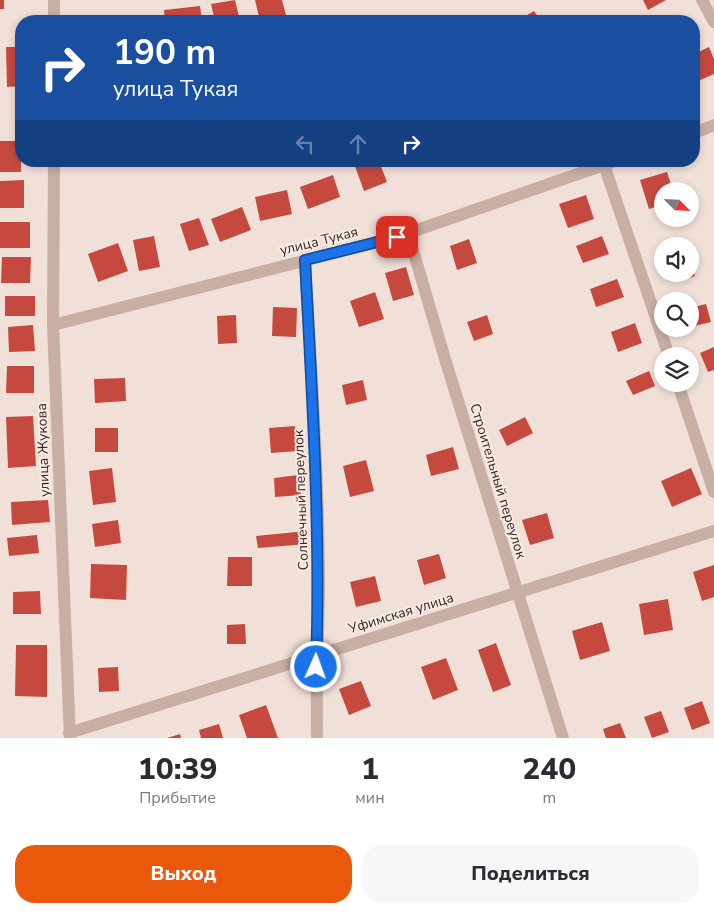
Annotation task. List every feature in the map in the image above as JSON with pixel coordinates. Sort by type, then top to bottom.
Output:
[{"type":"street","points":[[54,0],[54,15]]},
{"type":"street","points":[[702,0],[714,22]]},
{"type":"street","points":[[700,131],[714,125]]},
{"type":"street","name":"улица Жукова","points":[[54,167],[53,325],[69,736]]},
{"type":"street","name":"улица Тукая","points":[[53,325],[408,233],[598,167]]},
{"type":"street","points":[[611,167],[665,347]]},
{"type":"street","name":"Строительный переулок","points":[[408,233],[563,738]]},
{"type":"street","name":"Солнечный переулок","points":[[305,260],[316,460],[318,590],[316,656],[317,738]]},
{"type":"street","points":[[681,392],[714,492]]},
{"type":"street","name":"Уфимская улица","points":[[69,736],[714,531]]},
{"type":"building","points":[[0,0],[4,0],[4,9],[0,9]]},
{"type":"building","points":[[235,0],[239,15],[214,15],[211,4]]},
{"type":"building","points":[[255,0],[282,0],[286,15],[259,15]]},
{"type":"building","points":[[643,0],[666,0],[648,10]]},
{"type":"building","points":[[200,6],[201,15],[164,15],[164,10]]},
{"type":"building","points":[[534,11],[537,15],[527,15]]},
{"type":"building","points":[[6,47],[15,47],[15,86],[7,87]]},
{"type":"building","points":[[709,47],[714,59],[714,74],[700,80],[700,51]]},
{"type":"building","points":[[0,141],[15,141],[15,167],[21,167],[21,172],[0,172]]},
{"type":"building","points":[[355,167],[381,167],[387,182],[364,191]]},
{"type":"building","points":[[667,172],[670,182],[654,182],[654,207],[649,209],[640,180]]},
{"type":"building","points":[[333,175],[340,197],[308,209],[300,187]]},
{"type":"building","points":[[24,180],[24,208],[0,208],[0,181]]},
{"type":"building","points":[[287,190],[292,214],[260,221],[255,197]]},
{"type":"building","points":[[586,195],[594,219],[568,228],[559,204]]},
{"type":"building","points":[[242,207],[251,230],[220,242],[211,219]]},
{"type":"building","points":[[199,218],[209,245],[189,251],[180,224]]},
{"type":"building","points":[[0,222],[30,222],[30,248],[0,248]]},
{"type":"building","points":[[154,236],[160,267],[139,271],[133,240]]},
{"type":"building","points":[[602,236],[609,254],[583,263],[576,246]]},
{"type":"building","points":[[469,239],[477,263],[457,270],[450,246]]},
{"type":"building","points":[[118,243],[128,271],[98,282],[88,254]]},
{"type":"building","points":[[2,257],[31,257],[30,283],[1,283]]},
{"type":"building","points":[[406,267],[414,295],[393,301],[385,273]]},
{"type":"building","points":[[617,279],[624,297],[596,307],[590,289]]},
{"type":"building","points":[[375,292],[384,319],[359,327],[350,301]]},
{"type":"building","points":[[5,296],[35,296],[35,316],[5,316]]},
{"type":"building","points":[[706,304],[711,322],[699,325],[699,306]]},
{"type":"building","points":[[273,307],[297,308],[296,337],[272,336]]},
{"type":"building","points":[[236,315],[237,343],[218,344],[217,316]]},
{"type":"building","points":[[487,315],[493,334],[474,341],[467,322]]},
{"type":"building","points":[[635,323],[642,343],[618,352],[611,332]]},
{"type":"building","points":[[33,325],[35,351],[9,352],[8,327]]},
{"type":"building","points":[[714,347],[714,370],[708,372],[700,353]]},
{"type":"building","points":[[7,366],[34,366],[34,393],[6,393]]},
{"type":"building","points":[[649,371],[654,386],[633,395],[626,381]]},
{"type":"building","points":[[125,378],[126,401],[95,403],[94,379]]},
{"type":"building","points":[[363,380],[367,400],[346,405],[342,385]]},
{"type":"building","points":[[33,416],[36,466],[8,468],[6,417]]},
{"type":"building","points":[[525,417],[533,433],[507,446],[499,430]]},
{"type":"building","points":[[295,426],[298,451],[271,453],[269,428]]},
{"type":"building","points":[[95,428],[118,428],[118,452],[95,452]]},
{"type":"building","points":[[453,447],[459,469],[431,476],[426,455]]},
{"type":"building","points":[[366,460],[374,491],[350,497],[343,466]]},
{"type":"building","points":[[112,468],[116,502],[93,505],[89,471]]},
{"type":"building","points":[[691,468],[702,494],[672,507],[661,481]]},
{"type":"building","points":[[299,475],[301,495],[275,497],[274,478]]},
{"type":"building","points":[[48,500],[50,522],[12,525],[11,502]]},
{"type":"building","points":[[547,513],[554,538],[530,545],[522,520]]},
{"type":"building","points":[[118,520],[121,543],[95,547],[92,524]]},
{"type":"building","points":[[306,531],[307,544],[258,548],[256,536]]},
{"type":"building","points":[[37,535],[39,553],[9,556],[7,538]]},
{"type":"building","points":[[439,554],[446,578],[424,585],[417,560]]},
{"type":"building","points":[[228,557],[252,557],[252,586],[227,586]]},
{"type":"building","points":[[91,564],[127,565],[126,600],[90,598]]},
{"type":"building","points":[[714,565],[714,597],[702,601],[693,572]]},
{"type":"building","points":[[375,576],[381,601],[356,607],[350,582]]},
{"type":"building","points":[[40,591],[41,614],[13,614],[13,592]]},
{"type":"building","points":[[668,599],[673,630],[644,635],[639,604]]},
{"type":"building","points":[[602,622],[610,651],[580,660],[572,631]]},
{"type":"building","points":[[245,624],[246,644],[227,644],[227,625]]},
{"type":"building","points":[[496,643],[511,685],[493,692],[478,650]]},
{"type":"building","points":[[16,645],[47,645],[47,697],[15,696]]},
{"type":"building","points":[[446,658],[458,690],[433,700],[421,667]]},
{"type":"building","points":[[118,667],[119,691],[99,692],[98,668]]},
{"type":"building","points":[[361,681],[371,706],[349,715],[339,689]]},
{"type":"building","points":[[702,701],[710,723],[692,730],[684,708]]},
{"type":"building","points":[[266,705],[278,738],[247,738],[239,715]]},
{"type":"building","points":[[661,711],[669,732],[652,738],[644,717]]},
{"type":"building","points":[[620,723],[626,738],[606,738],[603,729]]},
{"type":"building","points":[[219,724],[223,738],[201,738],[199,730]]},
{"type":"building","points":[[180,734],[181,738],[167,738]]},
{"type":"route","points":[[316,667],[318,590],[316,460],[305,260],[397,237]]}]
